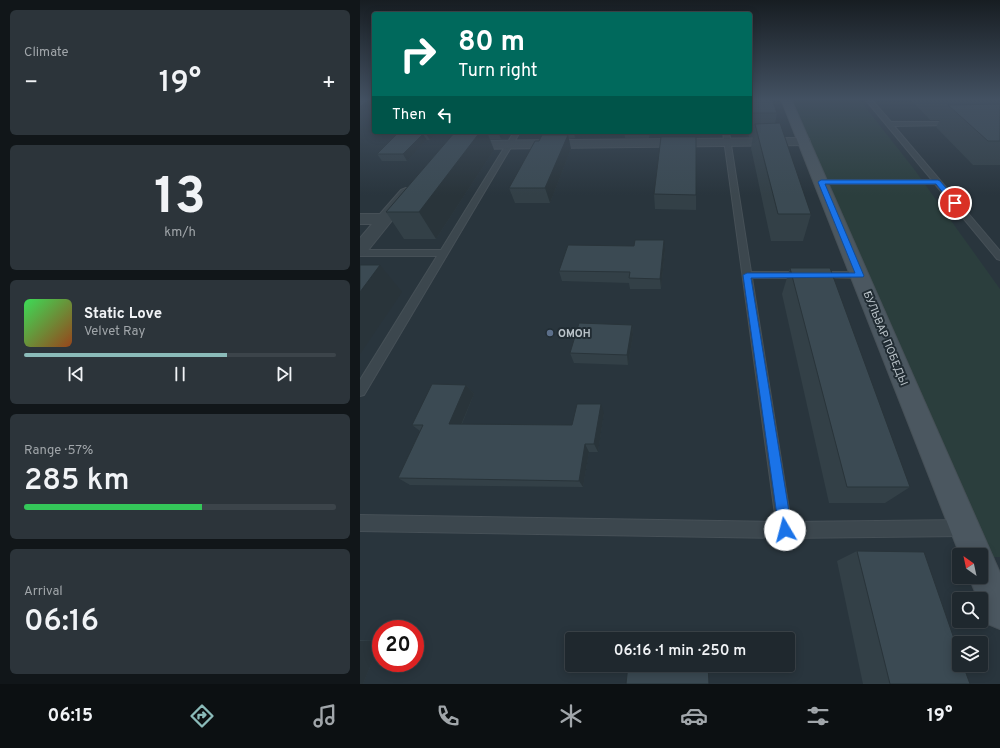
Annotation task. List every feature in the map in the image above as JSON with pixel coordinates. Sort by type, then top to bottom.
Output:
[{"type":"street","name":"БУЛЬВАР ПОБЕДЫ","points":[[799,131],[973,548]]},
{"type":"street","points":[[456,134],[447,145],[509,145],[727,137],[804,142]]},
{"type":"street","points":[[360,249],[413,185]]},
{"type":"street","points":[[360,219],[384,219]]},
{"type":"street","points":[[988,584],[1000,612]]},
{"type":"lane","points":[[895,131],[1000,257]]},
{"type":"lane","points":[[360,391],[516,134]]},
{"type":"lane","points":[[727,137],[785,530]]},
{"type":"lane","points":[[821,182],[938,182]]},
{"type":"lane","points":[[360,254],[444,253]]},
{"type":"lane","points":[[747,275],[860,276]]},
{"type":"lane","points":[[360,523],[785,530],[964,528]]},
{"type":"green space","points":[[806,131],[884,131],[914,169],[1000,289],[1000,557],[990,557],[988,548],[986,548]]},
{"type":"building","points":[[757,131],[783,131],[811,214],[778,214]]},
{"type":"building","points":[[977,131],[1000,131],[1000,141],[988,141]]},
{"type":"building","points":[[397,134],[423,134],[403,154],[377,154]]},
{"type":"building","points":[[453,134],[478,134],[419,212],[386,212]]},
{"type":"building","points":[[542,135],[568,135],[545,188],[509,188],[535,141],[539,141]]},
{"type":"building","points":[[661,137],[696,137],[696,195],[654,194]]},
{"type":"building","points":[[635,240],[664,240],[660,279],[629,278],[630,272],[559,271],[568,245],[634,246]]},
{"type":"building","points":[[360,265],[380,265],[360,292]]},
{"type":"building","points":[[790,268],[830,268],[910,487],[847,487]]},
{"type":"building","points":[[579,323],[632,325],[627,355],[570,353]]},
{"type":"building","points":[[432,384],[466,385],[449,424],[572,425],[577,404],[601,404],[594,444],[585,444],[579,481],[398,478],[423,425],[412,425]]},
{"type":"building","points":[[857,551],[924,552],[953,636],[952,672],[966,672],[970,684],[890,684]]},
{"type":"building","points":[[627,672],[708,672],[709,684],[626,684]]},
{"type":"place","name":"ОМОН","points":[[550,333]]},
{"type":"route","points":[[785,530],[747,275],[860,276],[821,182],[938,182],[955,203]]}]
